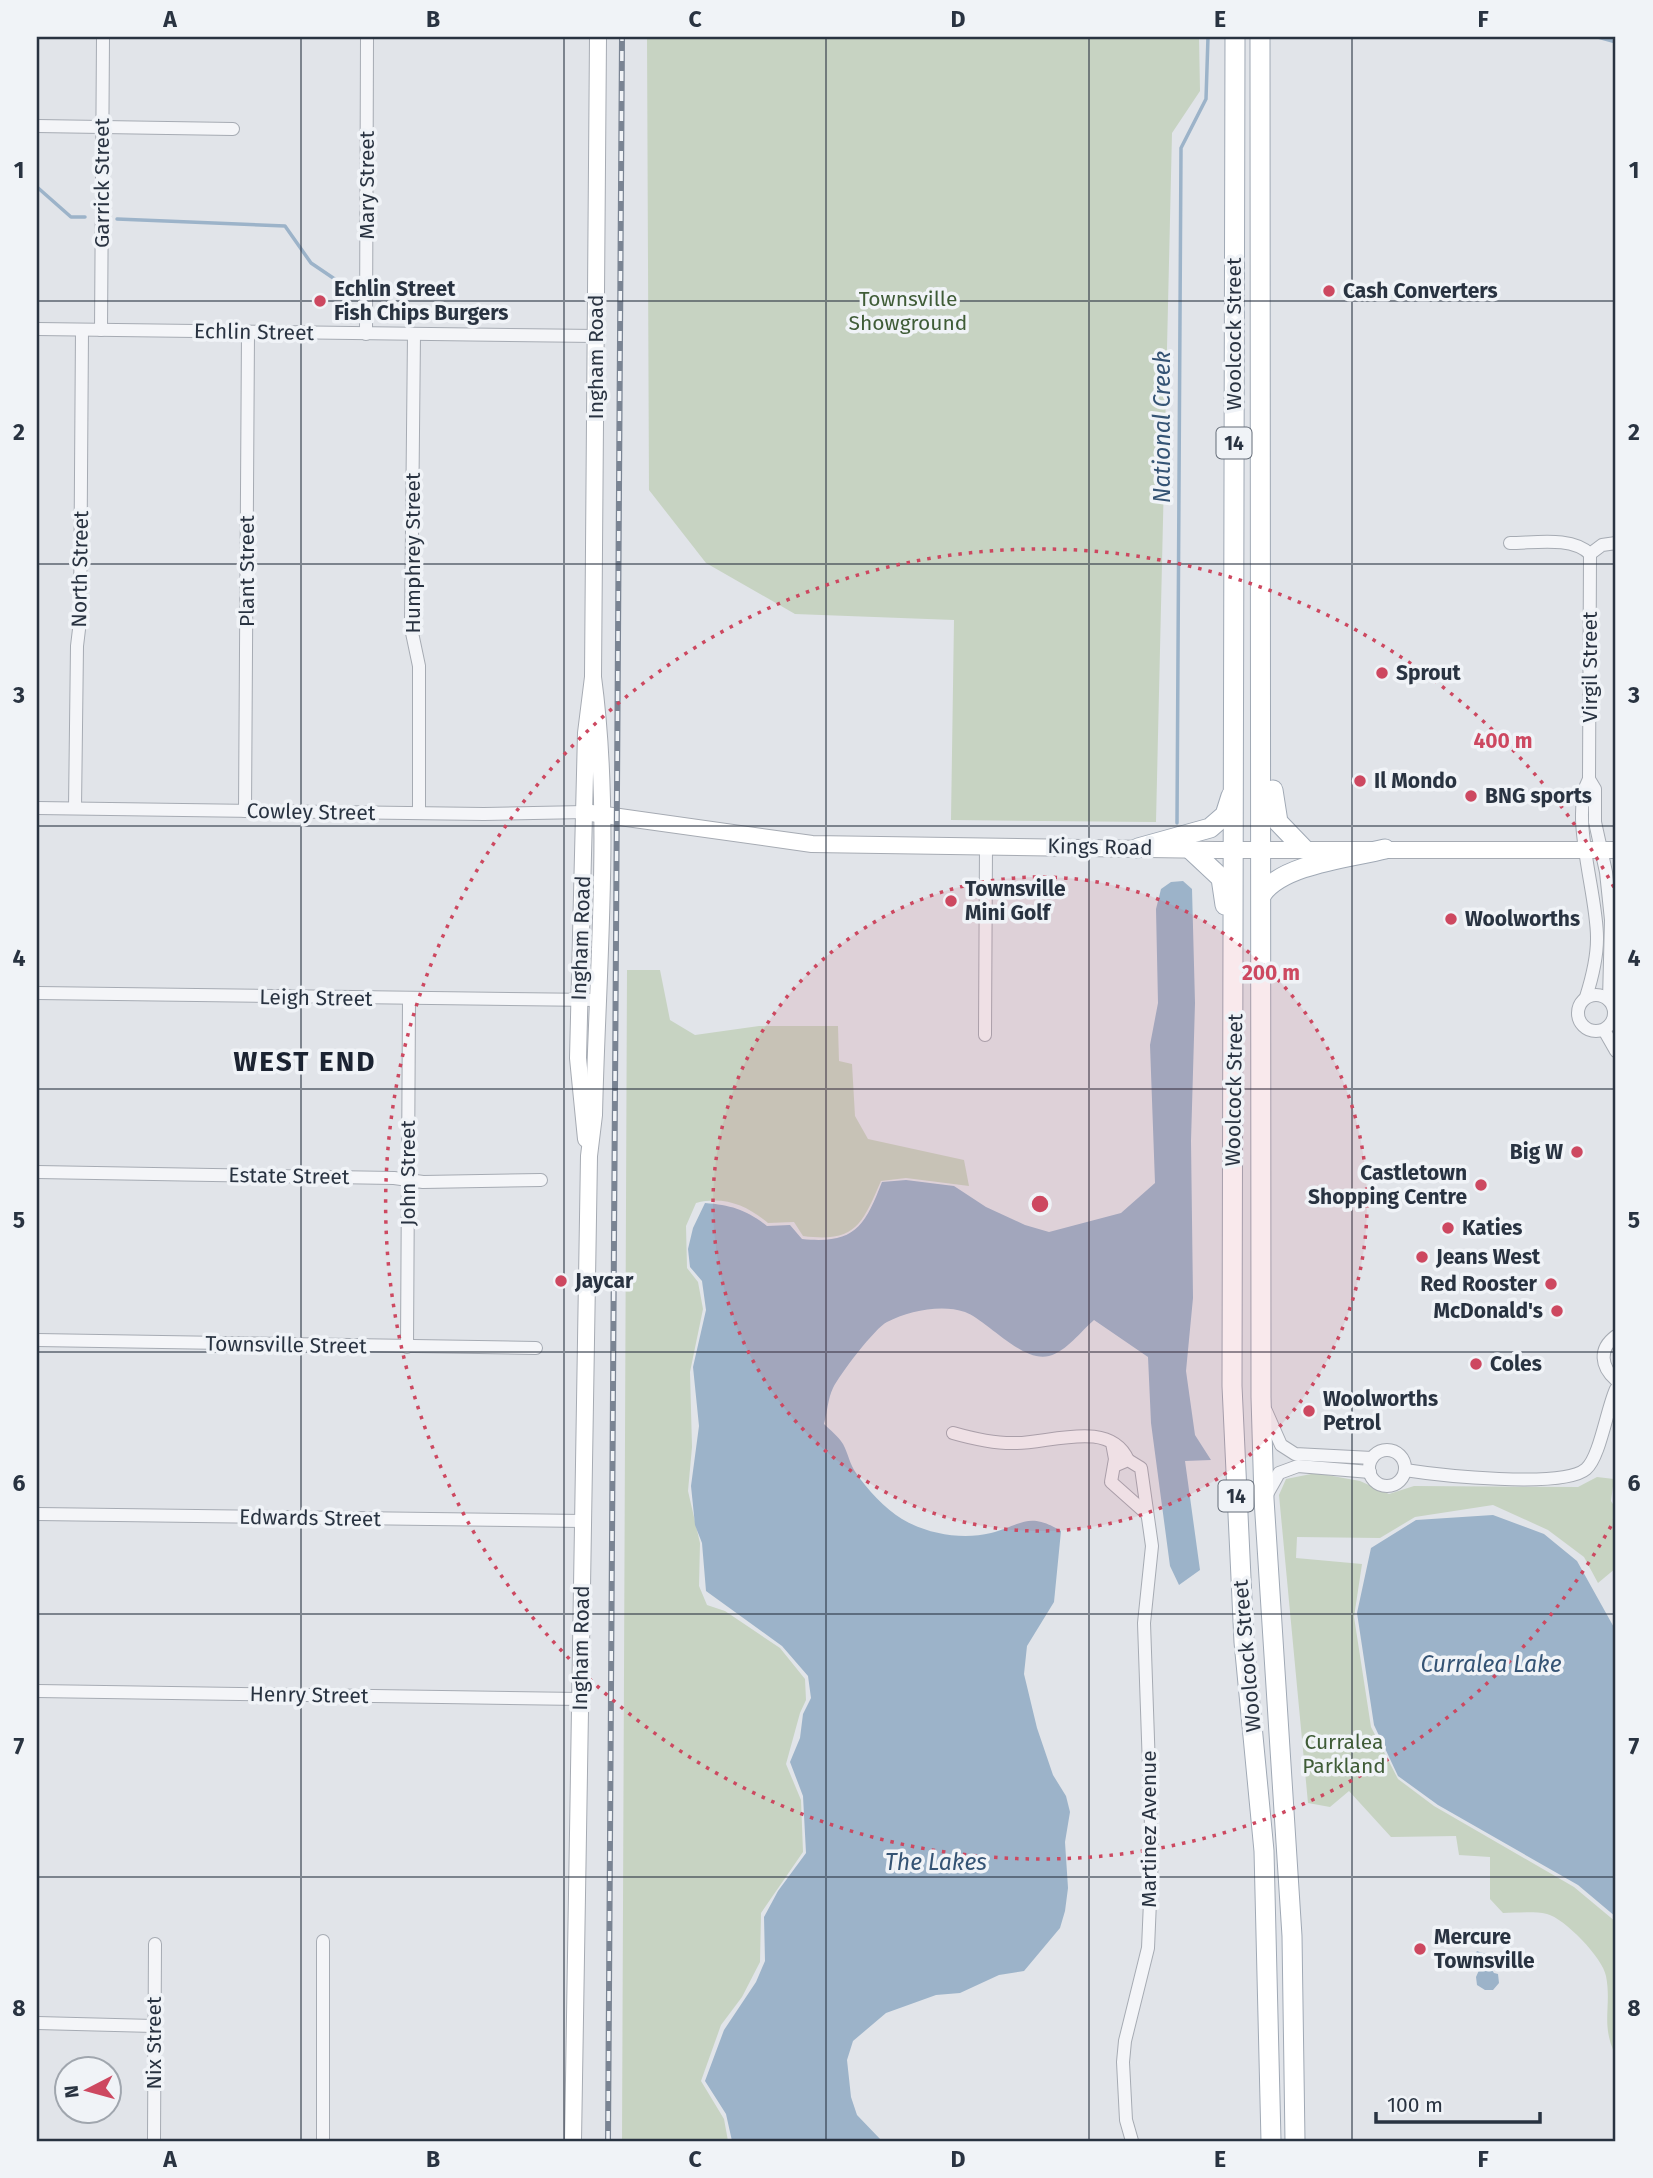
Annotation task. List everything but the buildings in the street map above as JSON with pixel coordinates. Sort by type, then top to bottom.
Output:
[{"type":"main road","name":"Ingham Road","points":[[589,1156],[579,1080],[579,1000],[601,737],[593,677],[598,37]]},
{"type":"main road","name":"Woolcock Street","points":[[1235,37],[1236,849],[1233,1399],[1244,1642],[1264,1851],[1270,2141]]},
{"type":"main road","name":"Woolcock Street","points":[[1260,37],[1263,534],[1261,1397],[1264,1499],[1293,1936],[1295,2141]]},
{"type":"main road","points":[[1263,534],[1273,610],[1273,802],[1282,829],[1304,849]]},
{"type":"main road","points":[[1138,848],[1210,828],[1225,815],[1234,789]]},
{"type":"main road","name":"Ingham Road","points":[[573,2141],[589,1156],[594,1115],[596,1000],[593,813]]},
{"type":"main road","name":"Kings Road","points":[[593,813],[812,844],[1167,849],[1601,850]]},
{"type":"main road","points":[[1190,849],[1210,866],[1224,885],[1226,939],[1235,1011]]},
{"type":"main road","points":[[1262,894],[1275,879],[1293,872],[1385,849]]},
{"type":"street","name":"Garrick Street","points":[[101,330],[103,37]]},
{"type":"street","name":"Mary Street","points":[[366,334],[368,37]]},
{"type":"street","points":[[37,126],[233,129]]},
{"type":"street","name":"Echlin Street","points":[[37,329],[597,336]]},
{"type":"street","name":"North Street","points":[[75,808],[77,646],[80,621],[82,330]]},
{"type":"street","name":"Plant Street","points":[[245,811],[248,332]]},
{"type":"street","name":"Humphrey Street","points":[[414,334],[411,628],[419,666],[419,813]]},
{"type":"street","points":[[1510,543],[1572,543],[1582,546],[1590,554],[1602,545],[1616,543]]},
{"type":"street","name":"Virgil Street","points":[[1590,554],[1589,779],[1583,790],[1582,827],[1601,850]]},
{"type":"street","name":"Cowley Street","points":[[37,808],[593,813]]},
{"type":"street","points":[[985,1035],[986,845]]},
{"type":"street","points":[[1601,850],[1597,939],[1586,997],[1578,1006],[1581,1024],[1591,1031],[1604,1030]]},
{"type":"street","points":[[1601,850],[1612,940],[1609,1000],[1614,1016],[1604,1030]]},
{"type":"street","name":"Leigh Street","points":[[37,993],[409,1000],[596,1000]]},
{"type":"street","points":[[1586,997],[1604,996],[1609,1000]]},
{"type":"street","name":"John Street","points":[[407,1347],[409,1000]]},
{"type":"street","points":[[1604,1030],[1616,1051]]},
{"type":"street","name":"Estate Street","points":[[37,1172],[408,1180],[541,1180]]},
{"type":"street","points":[[1616,1336],[1606,1345],[1603,1354],[1607,1373],[1616,1381]]},
{"type":"street","name":"Townsville Street","points":[[37,1340],[536,1348]]},
{"type":"street","points":[[1405,1470],[1444,1477],[1509,1478],[1562,1477],[1587,1468],[1616,1389]]},
{"type":"street","points":[[1261,1397],[1275,1435],[1288,1450],[1310,1457],[1372,1458],[1384,1450],[1395,1452],[1403,1460],[1405,1470],[1399,1481],[1388,1486],[1377,1483],[1370,1472],[1372,1458]]},
{"type":"street","points":[[953,1433],[995,1443],[1089,1437],[1112,1443],[1125,1452],[1128,1460],[1141,1468],[1143,1478],[1138,1488],[1123,1492]]},
{"type":"street","points":[[1112,1443],[1114,1466],[1111,1482],[1147,1514]]},
{"type":"street","points":[[1114,1466],[1128,1460]]},
{"type":"street","points":[[1264,1499],[1279,1473],[1298,1466],[1370,1472]]},
{"type":"street","name":"Martinez Avenue","points":[[1132,2141],[1126,2120],[1123,2062],[1125,2041],[1148,1948],[1152,1855],[1144,1623],[1152,1546],[1143,1478]]},
{"type":"street","name":"Edwards Street","points":[[37,1514],[583,1521]]},
{"type":"street","name":"Henry Street","points":[[37,1691],[580,1699]]},
{"type":"street","points":[[323,1941],[323,2141]]},
{"type":"street","name":"Nix Street","points":[[154,2141],[155,1944]]},
{"type":"street","points":[[37,2023],[154,2026]]},
{"type":"green space","name":"Townsville Showground","points":[[647,37],[1199,37],[1200,91],[1172,133],[1156,822],[951,820],[954,620],[795,614],[706,563],[649,490]]},
{"type":"green space","points":[[627,970],[660,970],[670,1020],[695,1035],[759,1026],[838,1026],[839,1061],[852,1064],[855,1116],[868,1139],[964,1160],[969,1186],[906,1178],[881,1181],[862,1220],[846,1233],[834,1237],[803,1236],[794,1222],[768,1223],[743,1207],[716,1201],[696,1203],[686,1226],[687,1268],[698,1282],[703,1309],[690,1372],[692,1447],[688,1491],[700,1543],[699,1586],[707,1605],[725,1611],[780,1648],[805,1679],[806,1700],[786,1764],[801,1800],[803,1852],[761,1913],[760,1962],[742,1997],[721,2025],[701,2081],[724,2119],[728,2141],[622,2141]]},
{"type":"green space","name":"Curralea Parkland","points":[[1316,1473],[1360,1481],[1389,1494],[1414,1486],[1578,1487],[1597,1477],[1614,1479],[1611,1501],[1616,1509],[1616,1568],[1598,1583],[1584,1557],[1548,1530],[1493,1505],[1415,1517],[1380,1538],[1297,1537],[1296,1558],[1362,1564],[1354,1617],[1371,1727],[1398,1779],[1434,1806],[1574,1887],[1616,1922],[1616,2056],[1607,2025],[1606,1976],[1598,1959],[1572,1931],[1554,1917],[1536,1913],[1503,1913],[1490,1899],[1490,1857],[1459,1855],[1456,1836],[1391,1837],[1349,1791],[1330,1807],[1308,1803],[1279,1495],[1286,1479]]},
{"type":"water","name":"The Lakes","points":[[1183,881],[1192,889],[1195,1003],[1191,1141],[1193,1298],[1186,1371],[1195,1435],[1211,1460],[1185,1461],[1200,1570],[1179,1585],[1170,1566],[1151,1423],[1148,1357],[1094,1320],[1062,1350],[1049,1356],[1039,1356],[1016,1347],[965,1312],[925,1310],[887,1322],[858,1352],[833,1388],[824,1424],[843,1444],[860,1479],[889,1510],[922,1528],[957,1536],[991,1533],[1033,1521],[1061,1531],[1054,1602],[1027,1646],[1024,1674],[1037,1728],[1053,1775],[1066,1796],[1070,1812],[1065,1842],[1068,1888],[1065,1911],[1060,1928],[1024,1971],[999,1975],[960,1993],[936,1995],[886,2013],[853,2041],[847,2060],[851,2097],[857,2115],[881,2140],[887,2141],[732,2141],[726,2114],[705,2081],[724,2030],[756,1982],[765,1961],[764,1917],[778,1891],[806,1853],[803,1796],[790,1762],[800,1738],[803,1714],[811,1698],[808,1676],[782,1646],[706,1591],[702,1543],[695,1525],[691,1486],[699,1426],[693,1367],[706,1310],[702,1281],[690,1267],[688,1249],[693,1228],[705,1203],[738,1209],[767,1226],[790,1225],[802,1239],[834,1239],[855,1230],[862,1222],[882,1182],[906,1180],[954,1186],[986,1207],[1025,1225],[1049,1232],[1121,1213],[1155,1183],[1150,1045],[1158,1003],[1156,909],[1161,889],[1171,882]]},
{"type":"water","name":"Curralea Lake","points":[[1493,1515],[1544,1534],[1577,1561],[1616,1631],[1616,1917],[1578,1885],[1438,1805],[1398,1776],[1374,1725],[1357,1613],[1371,1548],[1416,1520]]},
{"type":"water","points":[[1477,1951],[1491,1956],[1489,1966],[1498,1974],[1499,1983],[1493,1990],[1485,1990],[1477,1985],[1476,1977],[1480,1968],[1474,1965],[1472,1958]]},
{"type":"waterway","name":"National Creek","points":[[1177,823],[1181,148],[1206,99],[1208,37]]},
{"type":"waterway","points":[[1598,37],[1616,42]]},
{"type":"waterway","points":[[37,187],[71,217],[85,217]]},
{"type":"waterway","points":[[117,219],[285,226],[311,263],[348,288]]},
{"type":"railway","points":[[608,2141],[622,37]]},
{"type":"place","name":"Cash Converters","points":[[1329,291]]},
{"type":"place","name":"Echlin Street Fish Chips Burgers","points":[[320,301]]},
{"type":"place","name":"Sprout","points":[[1382,673]]},
{"type":"place","name":"Il Mondo","points":[[1360,781]]},
{"type":"place","name":"BNG sports","points":[[1471,796]]},
{"type":"place","name":"Townsville Mini Golf","points":[[951,901]]},
{"type":"place","name":"Woolworths","points":[[1451,919]]},
{"type":"place","name":"Big W","points":[[1577,1152]]},
{"type":"place","name":"Castletown Shopping Centre","points":[[1481,1185]]},
{"type":"place","name":"Katies","points":[[1448,1228]]},
{"type":"place","name":"Jeans West","points":[[1422,1257]]},
{"type":"place","name":"Jaycar","points":[[561,1281]]},
{"type":"place","name":"Red Rooster","points":[[1551,1284]]},
{"type":"place","name":"McDonald's","points":[[1557,1311]]},
{"type":"place","name":"Coles","points":[[1476,1364]]},
{"type":"place","name":"Woolworths Petrol","points":[[1309,1411]]},
{"type":"place","name":"Mercure Townsville","points":[[1420,1949]]},
{"type":"district","name":"WEST END","points":[[305,1061]]}]
